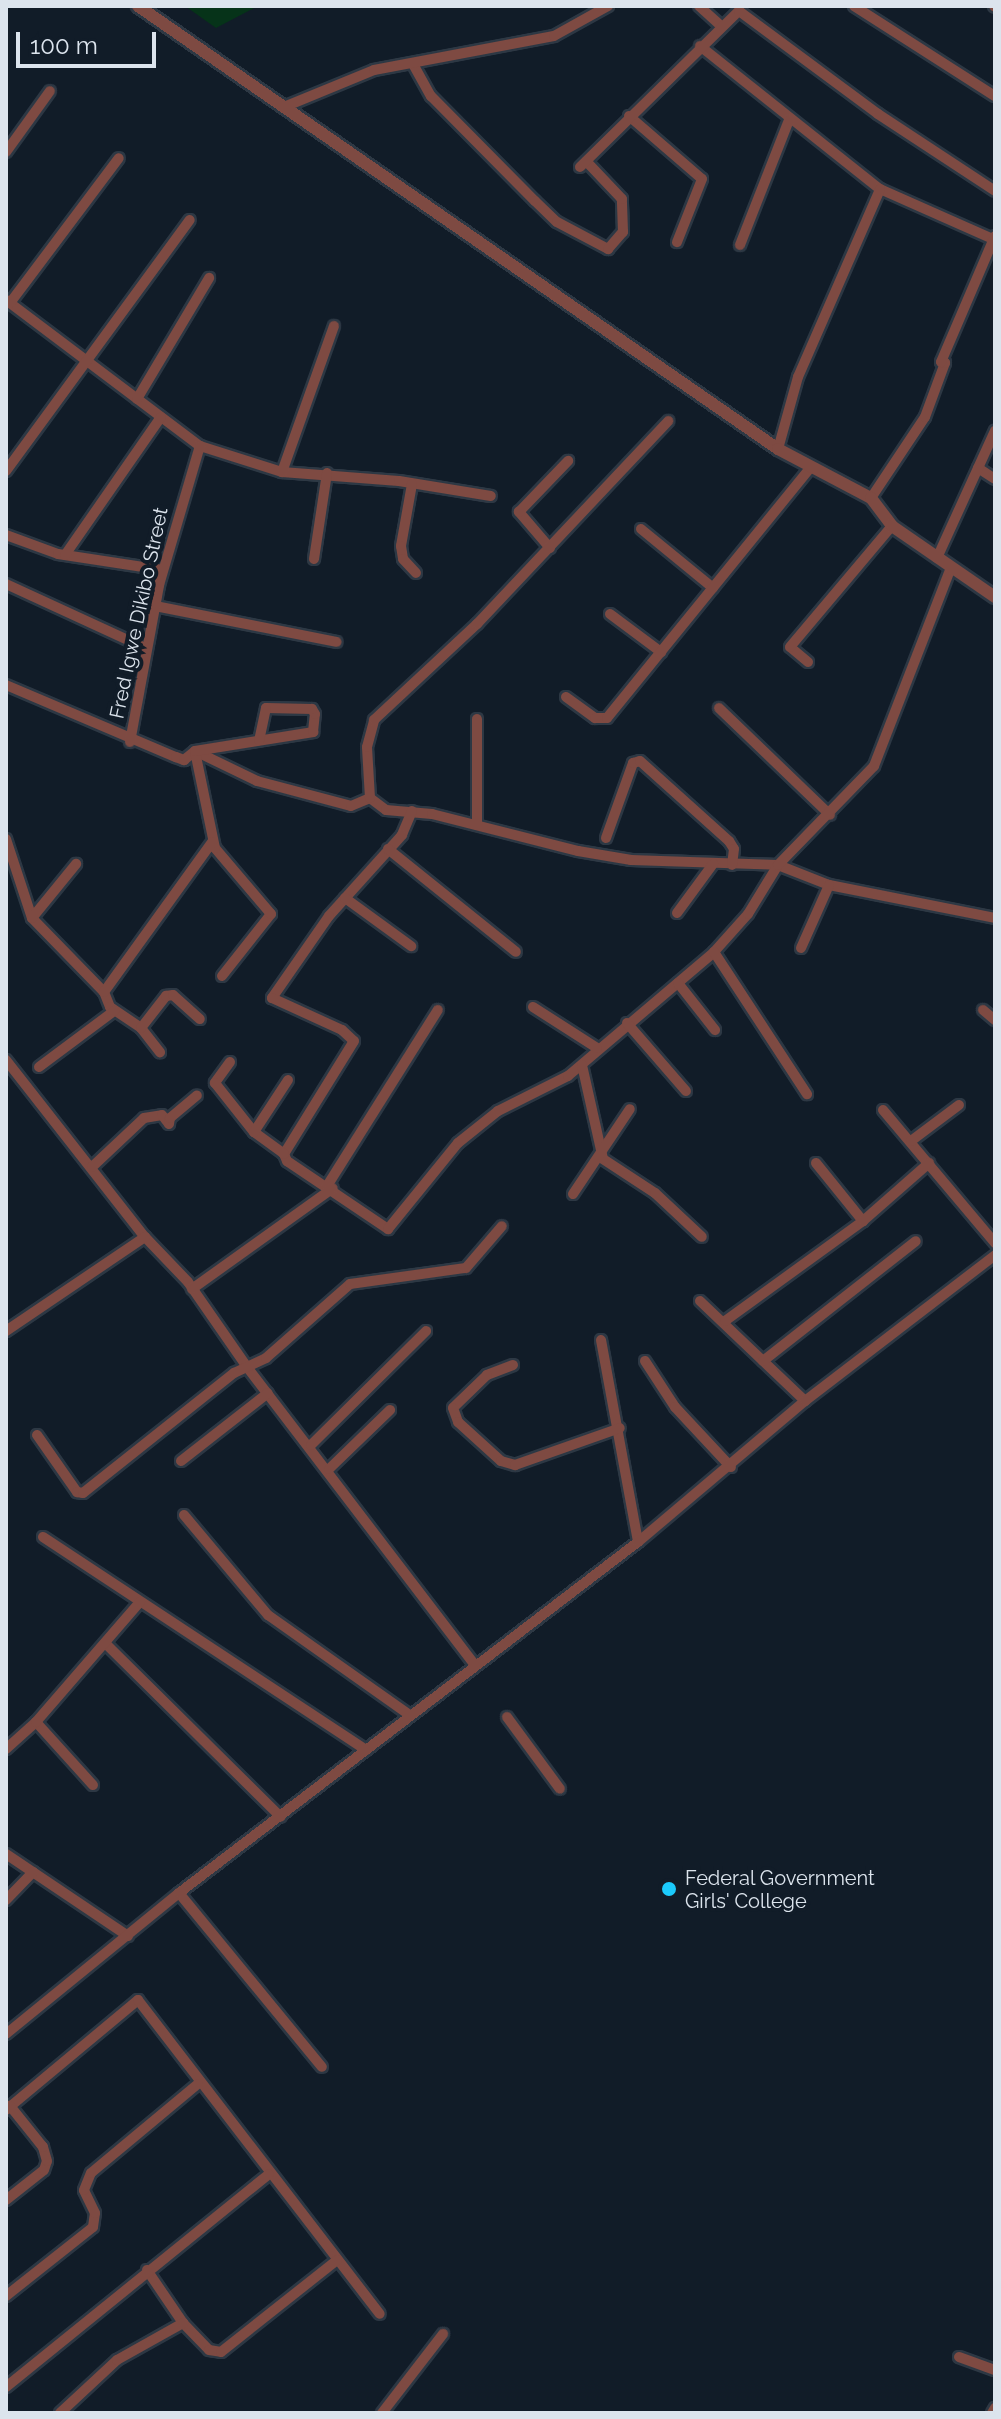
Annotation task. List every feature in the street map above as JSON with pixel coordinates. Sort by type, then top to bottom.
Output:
[{"type":"street","points":[[138,6],[778,449],[809,469],[871,498],[892,526],[995,597]]},
{"type":"street","points":[[284,107],[374,70],[554,36],[608,6]]},
{"type":"street","points":[[699,6],[721,26]]},
{"type":"street","points":[[854,6],[995,96]]},
{"type":"street","points":[[413,64],[431,96],[557,222],[608,249],[623,232],[622,199],[583,164],[700,46],[741,12],[878,114],[995,191]]},
{"type":"street","points":[[700,46],[789,120],[880,189],[994,237],[941,362],[945,363],[925,417],[871,498]]},
{"type":"street","points":[[6,152],[50,91]]},
{"type":"street","points":[[629,116],[702,179],[677,242]]},
{"type":"street","points":[[740,245],[789,120]]},
{"type":"street","points":[[119,158],[8,301],[200,446],[282,472],[327,473],[491,496]]},
{"type":"street","points":[[778,449],[798,377],[880,189]]},
{"type":"street","points":[[6,471],[190,220]]},
{"type":"street","points":[[137,399],[209,278]]},
{"type":"street","points":[[282,472],[334,326]]},
{"type":"street","points":[[65,555],[161,417]]},
{"type":"street","points":[[668,421],[550,548],[374,720],[367,747],[370,798],[386,810],[412,811],[617,858],[778,865],[829,885],[995,918]]},
{"type":"street","points":[[937,558],[995,431]]},
{"type":"street","name":"Fred Igwe Dikibo Street","points":[[130,742],[163,570],[200,446]]},
{"type":"street","points":[[550,548],[519,512],[568,461]]},
{"type":"street","points":[[978,468],[995,479]]},
{"type":"street","points":[[566,697],[595,718],[607,718],[809,469]]},
{"type":"street","points":[[314,559],[327,473]]},
{"type":"street","points":[[412,484],[401,546],[403,559],[416,573]]},
{"type":"street","points":[[808,662],[790,647],[892,526]]},
{"type":"street","points":[[641,529],[713,588]]},
{"type":"street","points":[[6,535],[65,555],[163,570]]},
{"type":"street","points":[[230,1062],[215,1083],[254,1132],[388,1229],[458,1143],[498,1111],[538,1094],[582,1065],[597,1048],[714,952],[748,914],[778,865],[830,815],[874,766],[886,742],[951,567]]},
{"type":"street","points":[[6,584],[147,649]]},
{"type":"street","points":[[155,606],[336,642]]},
{"type":"street","points":[[610,614],[661,652]]},
{"type":"street","points":[[6,685],[130,742],[184,760],[195,751],[313,732],[315,714],[312,709],[266,708],[259,740]]},
{"type":"street","points":[[719,708],[830,815]]},
{"type":"street","points":[[477,719],[477,825]]},
{"type":"street","points":[[195,751],[284,788],[351,806],[370,798]]},
{"type":"street","points":[[195,751],[212,842],[271,914],[222,976]]},
{"type":"street","points":[[606,838],[633,763],[640,761],[729,841],[734,849],[732,865]]},
{"type":"street","points":[[284,1154],[354,1041],[342,1030],[272,998],[345,898],[402,835],[412,811]]},
{"type":"street","points":[[6,839],[32,918],[104,992],[114,1011],[141,1028],[160,1052]]},
{"type":"street","points":[[104,992],[212,842]]},
{"type":"street","points":[[388,849],[516,952]]},
{"type":"street","points":[[32,918],[76,864]]},
{"type":"street","points":[[677,913],[713,864]]},
{"type":"street","points":[[801,948],[829,885]]},
{"type":"street","points":[[345,898],[411,946]]},
{"type":"street","points":[[714,952],[807,1094]]},
{"type":"street","points":[[678,983],[715,1030]]},
{"type":"street","points":[[141,1028],[166,996],[173,995],[200,1019]]},
{"type":"street","points":[[533,1007],[597,1048]]},
{"type":"street","points":[[192,1289],[330,1187],[438,1010]]},
{"type":"street","points":[[983,1010],[995,1020]]},
{"type":"street","points":[[39,1067],[114,1011]]},
{"type":"street","points":[[627,1023],[686,1091]]},
{"type":"street","points":[[6,1060],[145,1237],[192,1289],[247,1367],[311,1445],[475,1665]]},
{"type":"street","points":[[582,1065],[603,1159],[655,1193],[702,1237]]},
{"type":"street","points":[[254,1132],[288,1080]]},
{"type":"street","points":[[92,1167],[144,1118],[162,1115],[169,1124],[170,1118],[197,1095]]},
{"type":"street","points":[[911,1141],[959,1105]]},
{"type":"street","points":[[573,1194],[599,1147],[630,1109]]},
{"type":"street","points":[[883,1110],[995,1243]]},
{"type":"street","points":[[816,1163],[863,1221]]},
{"type":"street","points":[[725,1321],[863,1221],[929,1163]]},
{"type":"street","points":[[37,1435],[77,1492],[83,1493],[247,1367],[308,1325],[350,1284],[466,1268],[502,1226]]},
{"type":"street","points":[[6,1331],[145,1237]]},
{"type":"street","points":[[763,1361],[916,1241]]},
{"type":"street","points":[[6,2034],[179,1893],[638,1542],[731,1467],[805,1401],[995,1255]]},
{"type":"street","points":[[700,1301],[725,1321],[805,1401]]},
{"type":"street","points":[[311,1445],[426,1331]]},
{"type":"street","points":[[601,1340],[620,1428],[638,1542]]},
{"type":"street","points":[[645,1361],[675,1407],[731,1467]]},
{"type":"street","points":[[513,1365],[487,1375],[453,1408],[458,1422],[501,1461],[515,1465],[620,1428]]},
{"type":"street","points":[[181,1461],[268,1393]]},
{"type":"street","points":[[329,1469],[390,1410]]},
{"type":"street","points":[[184,1515],[268,1615],[410,1715]]},
{"type":"street","points":[[43,1537],[366,1750]]},
{"type":"street","points":[[6,1749],[36,1722],[140,1602]]},
{"type":"street","points":[[105,1643],[281,1817]]},
{"type":"street","points":[[507,1717],[560,1789]]},
{"type":"street","points":[[36,1722],[93,1785]]},
{"type":"street","points":[[6,1854],[128,1936]]},
{"type":"street","points":[[6,1900],[33,1872]]},
{"type":"street","points":[[179,1893],[322,2067]]},
{"type":"street","points":[[6,2200],[44,2170],[47,2161],[43,2147],[8,2108],[138,2000],[198,2084],[380,2314]]},
{"type":"street","points":[[6,2296],[93,2227],[95,2213],[84,2190],[91,2173],[198,2084]]},
{"type":"street","points":[[6,2387],[269,2174]]},
{"type":"street","points":[[147,2270],[183,2323],[209,2350],[221,2352],[337,2260]]},
{"type":"street","points":[[60,2413],[117,2360],[183,2323]]},
{"type":"street","points":[[382,2413],[443,2334]]},
{"type":"street","points":[[959,2357],[995,2370]]},
{"type":"street","points":[[992,2413],[995,2408]]},
{"type":"green space","points":[[185,6],[258,6],[216,28]]},
{"type":"place","name":"Federal Government Girls' College","points":[[669,1889]]}]
